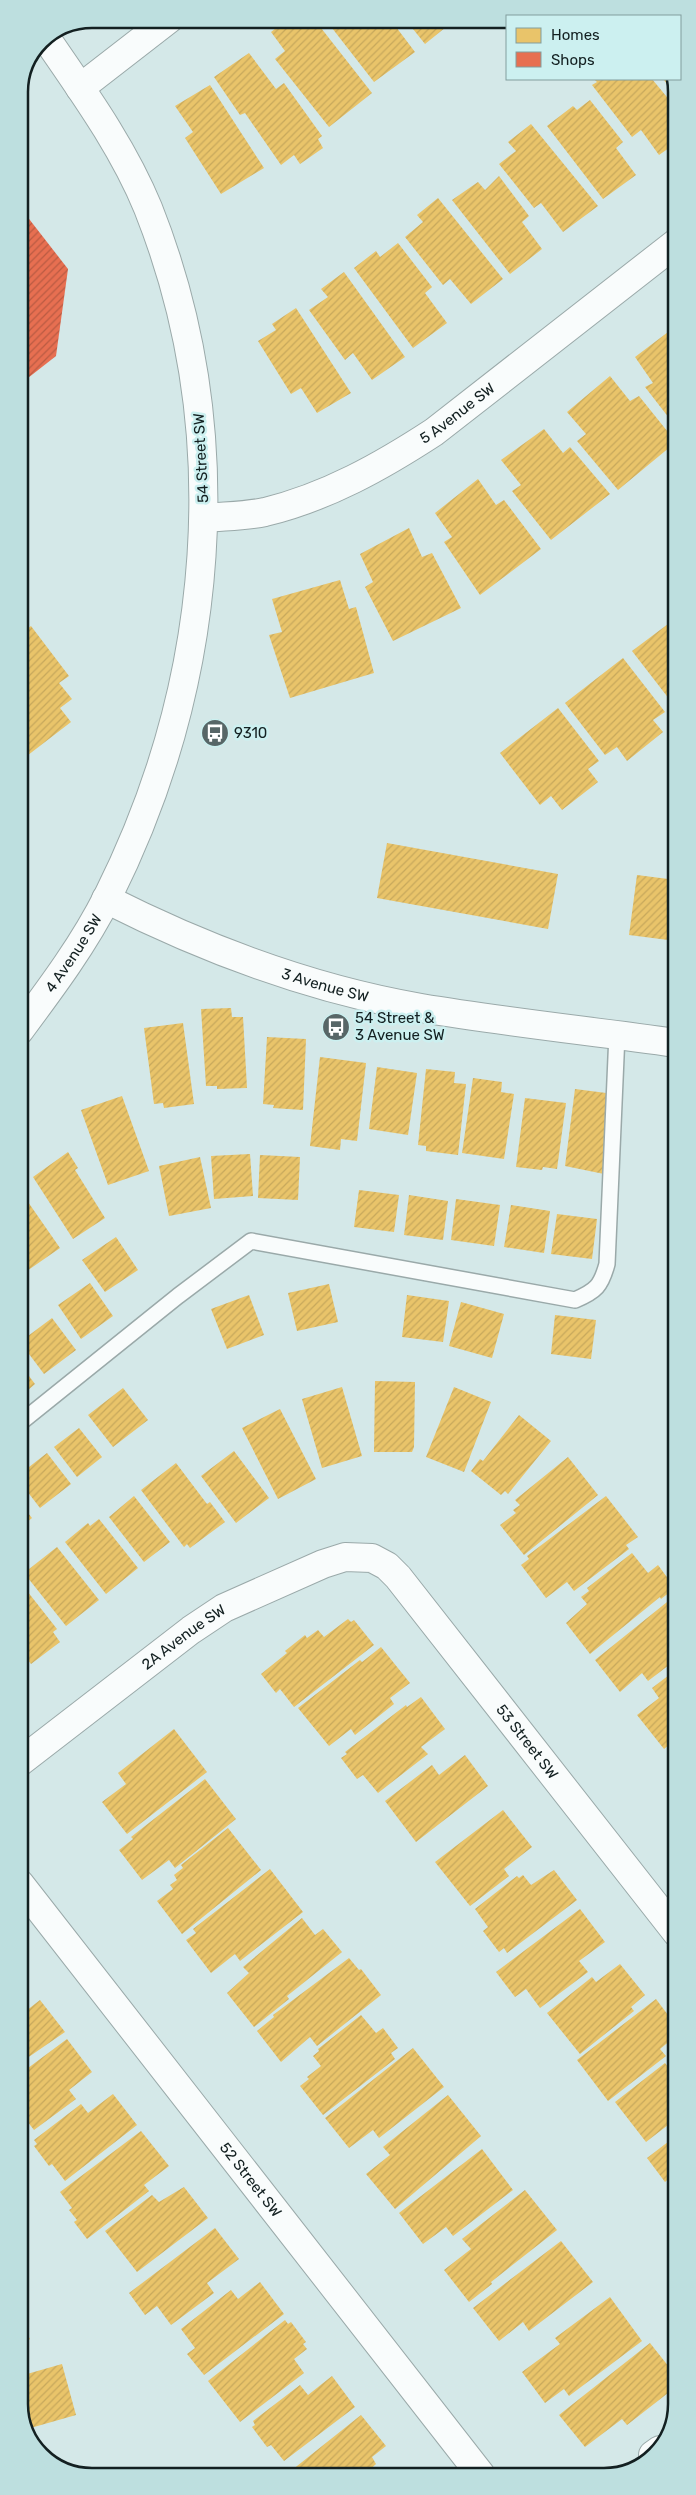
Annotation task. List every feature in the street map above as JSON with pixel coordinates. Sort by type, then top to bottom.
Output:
[{"type":"street","points":[[80,88],[157,28]]},
{"type":"street","name":"54 Street SW","points":[[50,43],[104,124],[147,206],[177,294],[186,331],[197,397],[202,447],[204,518],[199,596],[192,644],[178,705],[157,775],[133,842],[106,899]]},
{"type":"street","name":"5 Avenue SW","points":[[204,518],[263,512],[302,502],[354,479],[396,456],[434,432],[668,249]]},
{"type":"street","name":"4 Avenue SW","points":[[28,1019],[52,987],[106,899]]},
{"type":"street","name":"3 Avenue SW","points":[[106,899],[200,943],[278,971],[345,990],[419,1008],[668,1042]]},
{"type":"street","name":"2A Avenue SW","points":[[28,1756],[191,1630],[224,1608],[323,1564],[345,1557],[372,1558]]},
{"type":"street","name":"53 Street SW","points":[[372,1558],[387,1566],[398,1577],[668,1922]]},
{"type":"street","name":"52 Street SW","points":[[28,1894],[475,2468]]},
{"type":"lane","points":[[28,1417],[186,1290],[251,1241],[576,1300],[592,1293],[603,1280],[608,1264],[616,1034]]},
{"type":"building: Homes","points":[[276,28],[321,28],[372,93],[329,127],[275,59],[285,51],[271,32]]},
{"type":"building: Homes","points":[[332,28],[397,28],[415,52],[374,82]]},
{"type":"building: Homes","points":[[412,28],[445,28],[425,44]]},
{"type":"building: Homes","points":[[249,53],[276,89],[284,83],[322,136],[318,139],[323,148],[300,164],[294,155],[281,165],[245,113],[240,115],[214,77]]},
{"type":"building: Homes","points":[[595,80],[653,80],[668,98],[668,149],[659,155],[641,130],[632,137],[592,85],[597,82]]},
{"type":"building: Homes","points":[[210,85],[264,168],[221,194],[185,138],[193,132],[175,106]]},
{"type":"building: Homes","points":[[590,100],[623,142],[616,148],[636,175],[603,199],[547,126],[573,106],[577,110]]},
{"type":"building: Homes","points":[[531,124],[598,206],[563,232],[541,203],[534,208],[499,164],[516,151],[508,142]]},
{"type":"building: Homes","points":[[499,176],[529,216],[522,222],[542,249],[510,274],[452,200],[478,182],[485,190]]},
{"type":"building: Homes","points":[[438,198],[503,279],[471,304],[450,279],[443,285],[405,237],[423,222],[417,215]]},
{"type":"building: Homes","points":[[398,243],[432,287],[425,293],[447,323],[413,348],[354,268],[376,251],[380,257]]},
{"type":"building: Homes","points":[[344,272],[405,357],[372,380],[353,353],[345,360],[309,310],[328,297],[321,289]]},
{"type":"building: Homes","points":[[296,308],[351,393],[317,413],[301,388],[291,394],[258,341],[276,330],[272,324]]},
{"type":"building: Homes","points":[[668,332],[668,417],[645,387],[653,383],[635,357]]},
{"type":"building: Homes","points":[[610,376],[630,401],[639,396],[668,432],[668,449],[618,490],[577,441],[586,434],[567,412]]},
{"type":"building: Homes","points":[[544,429],[563,453],[570,447],[610,494],[551,540],[512,491],[521,485],[501,460]]},
{"type":"building: Homes","points":[[478,479],[496,505],[504,500],[541,549],[480,595],[444,542],[452,537],[435,513]]},
{"type":"building: Homes","points":[[409,528],[422,557],[432,553],[461,608],[393,641],[365,587],[373,582],[360,554]]},
{"type":"building: Homes","points":[[340,580],[349,609],[356,607],[374,673],[290,698],[269,635],[282,632],[272,599]]},
{"type":"building: Homes","points":[[668,624],[668,698],[632,651]]},
{"type":"building: Homes","points":[[31,626],[69,676],[59,683],[72,699],[60,708],[71,722],[28,755],[28,628]]},
{"type":"building: Homes","points":[[623,658],[665,712],[653,720],[663,732],[627,761],[617,747],[605,755],[565,703]]},
{"type":"building: Homes","points":[[558,708],[599,761],[588,769],[598,782],[562,810],[551,796],[540,805],[500,753]]},
{"type":"building: Homes","points":[[387,843],[558,874],[548,929],[377,898]]},
{"type":"building: Homes","points":[[637,875],[668,879],[668,940],[629,935]]},
{"type":"building: Homes","points":[[231,1008],[232,1017],[243,1017],[247,1088],[217,1089],[217,1086],[206,1086],[201,1009]]},
{"type":"building: Homes","points":[[183,1023],[194,1104],[164,1108],[163,1103],[154,1104],[144,1028]]},
{"type":"building: Homes","points":[[267,1037],[306,1039],[303,1110],[273,1108],[274,1105],[263,1104]]},
{"type":"building: Homes","points":[[320,1057],[366,1063],[357,1141],[341,1139],[340,1150],[310,1146]]},
{"type":"building: Homes","points":[[377,1067],[417,1073],[408,1135],[369,1129]]},
{"type":"building: Homes","points":[[426,1069],[455,1072],[454,1083],[466,1084],[458,1155],[426,1151],[426,1146],[418,1145]]},
{"type":"building: Homes","points":[[473,1078],[502,1082],[501,1092],[514,1094],[504,1159],[462,1153]]},
{"type":"building: Homes","points":[[575,1089],[614,1094],[604,1174],[565,1166]]},
{"type":"building: Homes","points":[[122,1096],[149,1171],[108,1185],[81,1110]]},
{"type":"building: Homes","points":[[525,1098],[566,1103],[557,1169],[543,1167],[542,1170],[516,1167]]},
{"type":"building: Homes","points":[[68,1152],[78,1168],[75,1170],[105,1218],[73,1239],[33,1177]]},
{"type":"building: Homes","points":[[250,1154],[253,1196],[214,1199],[211,1156]]},
{"type":"building: Homes","points":[[260,1155],[300,1157],[298,1200],[258,1198]]},
{"type":"building: Homes","points":[[200,1157],[211,1208],[169,1216],[159,1166]]},
{"type":"building: Homes","points":[[359,1190],[399,1195],[394,1232],[354,1227]]},
{"type":"building: Homes","points":[[409,1195],[448,1201],[443,1240],[404,1235]]},
{"type":"building: Homes","points":[[456,1199],[500,1205],[494,1246],[451,1240]]},
{"type":"building: Homes","points":[[28,1202],[60,1248],[28,1270]]},
{"type":"building: Homes","points":[[511,1205],[550,1211],[544,1253],[504,1247]]},
{"type":"building: Homes","points":[[557,1214],[597,1219],[592,1259],[551,1254]]},
{"type":"building: Homes","points":[[116,1237],[138,1270],[105,1292],[82,1260]]},
{"type":"building: Homes","points":[[90,1283],[113,1316],[81,1339],[58,1305]]},
{"type":"building: Homes","points":[[329,1284],[338,1322],[297,1331],[288,1293]]},
{"type":"building: Homes","points":[[249,1295],[264,1335],[227,1349],[211,1309]]},
{"type":"building: Homes","points":[[407,1295],[449,1301],[443,1342],[402,1337]]},
{"type":"building: Homes","points":[[461,1302],[504,1314],[492,1358],[449,1346]]},
{"type":"building: Homes","points":[[555,1315],[596,1320],[591,1359],[551,1354]]},
{"type":"building: Homes","points":[[52,1318],[76,1350],[44,1374],[28,1353],[28,1336]]},
{"type":"building: Homes","points":[[28,1375],[35,1384],[28,1390]]},
{"type":"building: Homes","points":[[375,1381],[415,1382],[414,1447],[412,1452],[374,1452]]},
{"type":"building: Homes","points":[[342,1387],[362,1456],[322,1468],[302,1399]]},
{"type":"building: Homes","points":[[454,1387],[491,1402],[464,1472],[426,1457]]},
{"type":"building: Homes","points":[[123,1388],[148,1420],[113,1447],[88,1415]]},
{"type":"building: Homes","points":[[280,1409],[316,1479],[278,1499],[242,1428]]},
{"type":"building: Homes","points":[[519,1415],[551,1441],[508,1494],[505,1491],[501,1495],[471,1471],[480,1459],[483,1461]]},
{"type":"building: Homes","points":[[79,1428],[102,1457],[77,1477],[54,1447]]},
{"type":"building: Homes","points":[[234,1451],[269,1498],[236,1523],[201,1476]]},
{"type":"building: Homes","points":[[47,1453],[71,1484],[40,1508],[28,1492],[28,1468]]},
{"type":"building: Homes","points":[[568,1457],[598,1495],[524,1555],[500,1525],[516,1513],[513,1510],[520,1505],[515,1500]]},
{"type":"building: Homes","points":[[176,1463],[207,1504],[210,1502],[225,1522],[190,1548],[187,1544],[184,1547],[141,1490]]},
{"type":"building: Homes","points":[[134,1496],[170,1542],[144,1562],[109,1517]]},
{"type":"building: Homes","points":[[606,1496],[638,1537],[626,1545],[629,1549],[574,1591],[567,1582],[546,1598],[521,1565],[529,1559],[527,1556]]},
{"type":"building: Homes","points":[[28,1513],[32,1518],[28,1521]]},
{"type":"building: Homes","points":[[99,1519],[138,1568],[106,1594],[65,1542],[88,1523],[90,1526]]},
{"type":"building: Homes","points":[[57,1547],[99,1600],[66,1626],[28,1578],[28,1570]]},
{"type":"building: Homes","points":[[632,1553],[648,1573],[658,1565],[668,1579],[668,1594],[661,1599],[660,1597],[590,1654],[566,1623],[587,1604],[581,1597],[589,1591],[587,1588]]},
{"type":"building: Homes","points":[[28,1592],[57,1629],[53,1632],[60,1642],[31,1664],[28,1660]]},
{"type":"building: Homes","points":[[668,1601],[668,1666],[648,1681],[642,1673],[620,1692],[595,1660]]},
{"type":"building: Homes","points":[[348,1619],[351,1622],[354,1620],[374,1645],[294,1707],[280,1689],[276,1693],[261,1674],[287,1653],[285,1651],[305,1635],[307,1638],[318,1630],[324,1637]]},
{"type":"building: Homes","points":[[381,1647],[410,1683],[390,1698],[394,1704],[355,1735],[351,1729],[329,1746],[298,1708],[360,1660],[362,1662]]},
{"type":"building: Homes","points":[[668,1676],[668,1746],[664,1749],[637,1715],[659,1698],[652,1688]]},
{"type":"building: Homes","points":[[421,1697],[445,1729],[421,1747],[428,1754],[378,1793],[363,1775],[357,1779],[341,1758],[347,1754],[345,1752],[406,1705],[407,1707]]},
{"type":"building: Homes","points":[[174,1729],[207,1772],[127,1834],[102,1802],[126,1784],[118,1773]]},
{"type":"building: Homes","points":[[465,1755],[488,1786],[416,1842],[385,1801],[432,1765],[439,1775]]},
{"type":"building: Homes","points":[[205,1779],[236,1819],[175,1868],[169,1860],[142,1880],[119,1850],[133,1839],[131,1837]]},
{"type":"building: Homes","points":[[503,1810],[532,1847],[504,1869],[509,1876],[470,1906],[435,1862]]},
{"type":"building: Homes","points":[[228,1828],[261,1870],[182,1934],[157,1901],[173,1889],[170,1885],[177,1880],[174,1875],[183,1868],[181,1865]]},
{"type":"building: Homes","points":[[270,1869],[303,1912],[240,1961],[235,1954],[211,1973],[186,1940],[196,1933],[193,1929]]},
{"type":"building: Homes","points":[[554,1870],[577,1900],[507,1953],[504,1948],[499,1952],[483,1931],[488,1927],[475,1909],[517,1876],[519,1878],[523,1875],[531,1885]]},
{"type":"building: Homes","points":[[580,1909],[605,1942],[579,1961],[588,1972],[540,2008],[526,1989],[515,1997],[496,1972]]},
{"type":"building: Homes","points":[[302,1918],[315,1935],[323,1929],[342,1952],[287,1996],[289,1999],[254,2027],[227,1993],[249,1973],[243,1967]]},
{"type":"building: Homes","points":[[349,1958],[359,1970],[361,1969],[381,1995],[317,2046],[310,2037],[281,2062],[257,2031],[274,2017],[273,2015]]},
{"type":"building: Homes","points":[[620,1964],[645,1995],[631,2007],[634,2011],[580,2054],[547,2013],[592,1977],[596,1982]]},
{"type":"building: Homes","points":[[656,1999],[668,2015],[668,2042],[660,2049],[666,2056],[608,2101],[577,2060]]},
{"type":"building: Homes","points":[[40,2000],[65,2032],[28,2057],[28,2009]]},
{"type":"building: Homes","points":[[361,2015],[376,2033],[383,2028],[398,2048],[391,2053],[395,2059],[323,2115],[300,2086],[309,2079],[307,2077],[321,2066],[313,2056],[319,2051],[318,2049]]},
{"type":"building: Homes","points":[[67,2039],[92,2072],[69,2090],[76,2099],[34,2130],[28,2122],[28,2068]]},
{"type":"building: Homes","points":[[413,2048],[444,2087],[379,2138],[373,2130],[349,2148],[325,2118]]},
{"type":"building: Homes","points":[[665,2063],[668,2067],[668,2125],[646,2142],[615,2102]]},
{"type":"building: Homes","points":[[113,2094],[137,2125],[65,2181],[52,2164],[49,2166],[34,2146],[37,2144],[34,2140],[81,2104],[88,2113]]},
{"type":"building: Homes","points":[[448,2095],[481,2136],[395,2209],[366,2174],[390,2155],[383,2147]]},
{"type":"building: Homes","points":[[141,2131],[169,2166],[144,2185],[149,2191],[87,2239],[74,2222],[77,2220],[69,2210],[72,2208],[60,2192]]},
{"type":"building: Homes","points":[[668,2142],[668,2179],[665,2182],[647,2158]]},
{"type":"building: Homes","points":[[482,2149],[513,2190],[453,2236],[446,2227],[423,2244],[399,2213]]},
{"type":"building: Homes","points":[[184,2187],[208,2218],[137,2272],[105,2231],[152,2195],[159,2202]]},
{"type":"building: Homes","points":[[525,2190],[557,2230],[491,2282],[492,2284],[469,2302],[444,2270],[471,2249],[462,2239]]},
{"type":"building: Homes","points":[[215,2228],[239,2259],[207,2283],[214,2293],[171,2325],[157,2306],[145,2315],[129,2293]]},
{"type":"building: Homes","points":[[561,2241],[593,2282],[529,2331],[523,2322],[499,2341],[473,2308]]},
{"type":"building: Homes","points":[[260,2282],[284,2314],[204,2375],[187,2354],[195,2348],[181,2329],[231,2290],[238,2299]]},
{"type":"building: Homes","points":[[610,2297],[642,2341],[569,2396],[564,2389],[545,2403],[522,2372],[560,2344],[555,2338]]},
{"type":"building: Homes","points":[[285,2320],[288,2324],[291,2322],[306,2342],[303,2344],[307,2349],[294,2359],[304,2373],[240,2422],[208,2381]]},
{"type":"building: Homes","points":[[650,2343],[668,2366],[668,2393],[627,2425],[622,2419],[585,2447],[559,2415]]},
{"type":"building: Homes","points":[[62,2364],[76,2415],[32,2428],[28,2403],[28,2374]]},
{"type":"building: Homes","points":[[332,2376],[355,2407],[284,2461],[271,2445],[267,2447],[252,2427],[255,2425],[253,2421],[300,2385],[308,2395]]},
{"type":"building: Homes","points":[[361,2415],[386,2446],[372,2457],[376,2464],[372,2468],[295,2467]]},
{"type":"building: Shops","points":[[28,218],[68,269],[56,356],[28,378]]},
{"type":"place","name":"9310","points":[[215,733]]},
{"type":"place","name":"54 Street & 3 Avenue SW","points":[[336,1027]]}]
